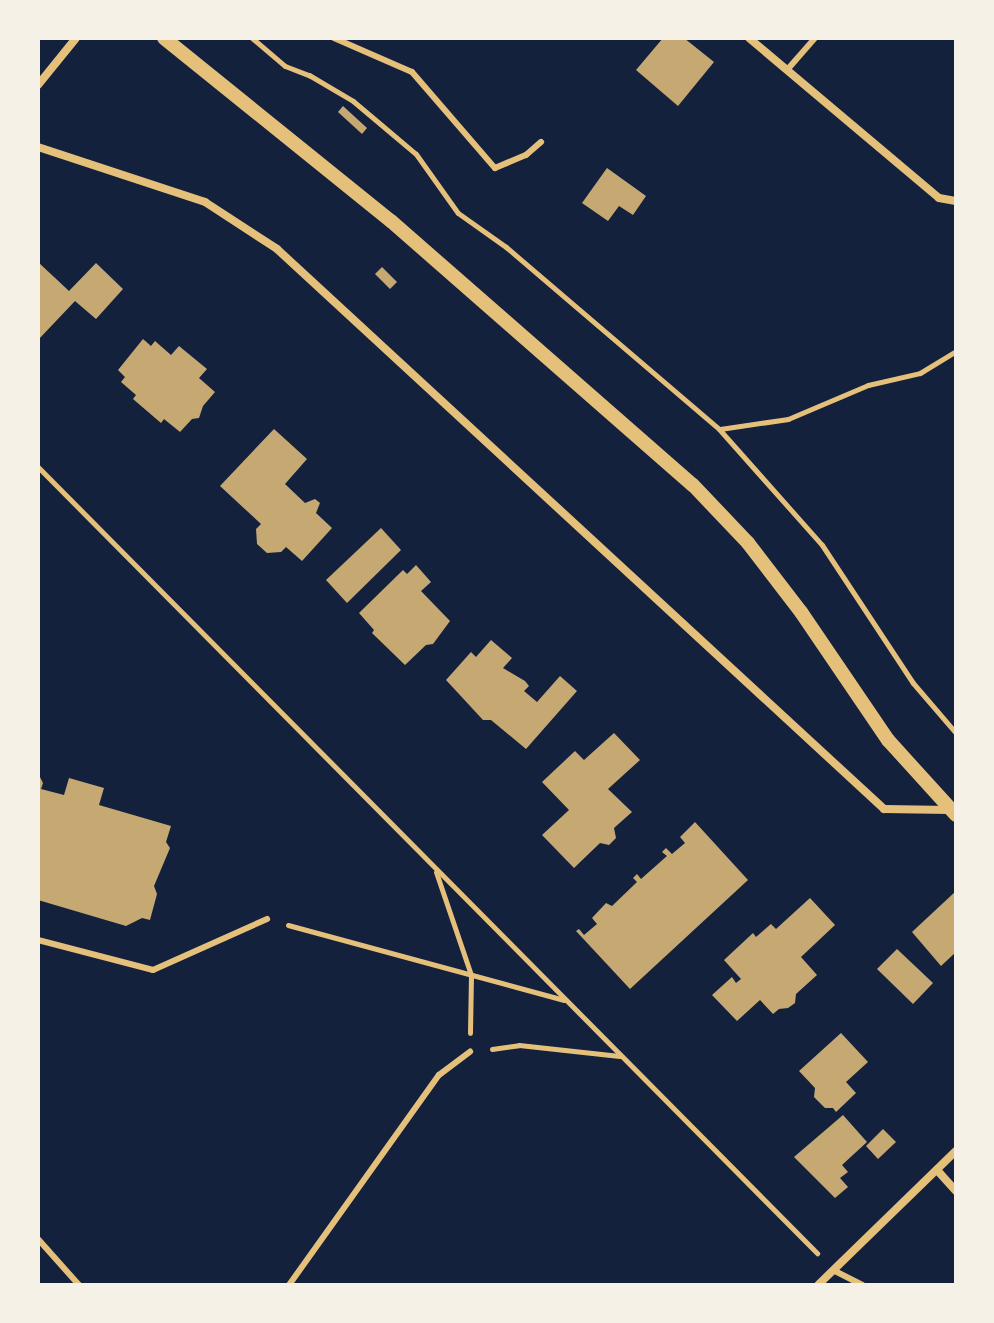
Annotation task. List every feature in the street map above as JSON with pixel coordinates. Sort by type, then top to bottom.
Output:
[{"type":"street","points":[[38,85],[76,38]]},
{"type":"street","points":[[164,38],[391,221],[693,485],[775,576],[888,740],[953,812]]},
{"type":"street","points":[[749,38],[939,198],[956,201]]},
{"type":"street","points":[[38,147],[205,202],[277,249],[884,809],[953,812]]},
{"type":"street","points":[[818,1285],[956,1151]]},
{"type":"street","points":[[937,1170],[956,1191]]},
{"type":"lane","points":[[334,38],[412,72],[495,168],[526,155],[541,142]]},
{"type":"lane","points":[[787,70],[815,38]]},
{"type":"lane","points":[[38,940],[153,970],[267,919]]},
{"type":"lane","points":[[289,1285],[439,1075],[470,1052]]},
{"type":"lane","points":[[38,1239],[79,1285]]},
{"type":"lane","points":[[833,1270],[862,1285]]},
{"type":"path","points":[[252,38],[285,66],[309,75],[353,101],[416,154],[458,213],[506,247],[719,429],[822,545],[913,683],[956,733]]},
{"type":"path","points":[[719,429],[788,419],[868,385],[920,373],[956,351]]},
{"type":"path","points":[[38,467],[833,1270]]},
{"type":"path","points":[[434,868],[471,975],[470,1052],[519,1045],[619,1056]]},
{"type":"path","points":[[267,919],[565,1000]]},
{"type":"building","points":[[663,38],[684,38],[714,62],[678,106],[636,70]]},
{"type":"building","points":[[343,106],[367,128],[362,134],[338,112]]},
{"type":"building","points":[[607,168],[646,196],[633,215],[619,206],[608,221],[582,203]]},
{"type":"building","points":[[38,262],[69,291],[96,263],[123,289],[96,319],[75,301],[38,340]]},
{"type":"building","points":[[382,267],[397,282],[390,289],[375,274]]},
{"type":"building","points":[[143,339],[151,346],[155,341],[171,355],[179,346],[207,369],[199,378],[215,392],[203,406],[199,418],[192,419],[180,432],[164,419],[161,423],[133,399],[136,395],[121,382],[125,377],[118,370]]},
{"type":"building","points":[[274,429],[307,459],[285,484],[305,503],[315,499],[320,503],[316,513],[332,528],[302,561],[286,547],[281,552],[267,553],[257,544],[256,529],[261,524],[220,486]]},
{"type":"building","points":[[381,528],[401,550],[347,603],[326,580]]},
{"type":"building","points":[[416,565],[431,582],[421,591],[450,621],[433,644],[426,645],[405,665],[372,633],[374,630],[359,613],[403,570],[407,574]]},
{"type":"building","points":[[491,640],[512,658],[503,668],[525,681],[529,686],[524,691],[537,702],[560,676],[577,691],[526,749],[491,720],[483,720],[446,680],[471,652],[476,657]]},
{"type":"building","points":[[614,733],[640,760],[608,789],[632,812],[614,828],[616,838],[609,845],[600,843],[574,868],[542,835],[569,810],[542,782],[575,751],[584,760]]},
{"type":"building","points":[[38,773],[43,783],[41,789],[64,795],[69,778],[104,788],[99,805],[171,826],[166,842],[170,848],[154,886],[157,894],[150,920],[142,918],[126,926],[38,900]]},
{"type":"building","points":[[695,822],[748,880],[630,989],[576,931],[579,929],[584,935],[597,924],[592,918],[606,903],[612,906],[637,882],[633,878],[637,874],[641,879],[667,856],[662,852],[666,848],[672,854],[685,843],[680,837]]},
{"type":"building","points":[[956,891],[956,952],[941,966],[912,932]]},
{"type":"building","points":[[810,898],[835,925],[801,957],[817,975],[796,994],[795,1003],[788,1008],[779,1009],[773,1014],[760,1000],[737,1021],[712,995],[732,977],[736,983],[741,979],[724,960],[753,933],[756,937],[771,924],[776,929]]},
{"type":"building","points":[[897,949],[933,983],[913,1004],[877,969]]},
{"type":"building","points":[[841,1033],[868,1062],[846,1082],[856,1093],[836,1112],[833,1108],[825,1108],[814,1097],[815,1088],[799,1071]]},
{"type":"building","points":[[843,1115],[867,1142],[842,1165],[848,1172],[840,1178],[848,1187],[835,1198],[794,1157]]},
{"type":"building","points":[[883,1129],[896,1142],[878,1159],[866,1146]]}]
